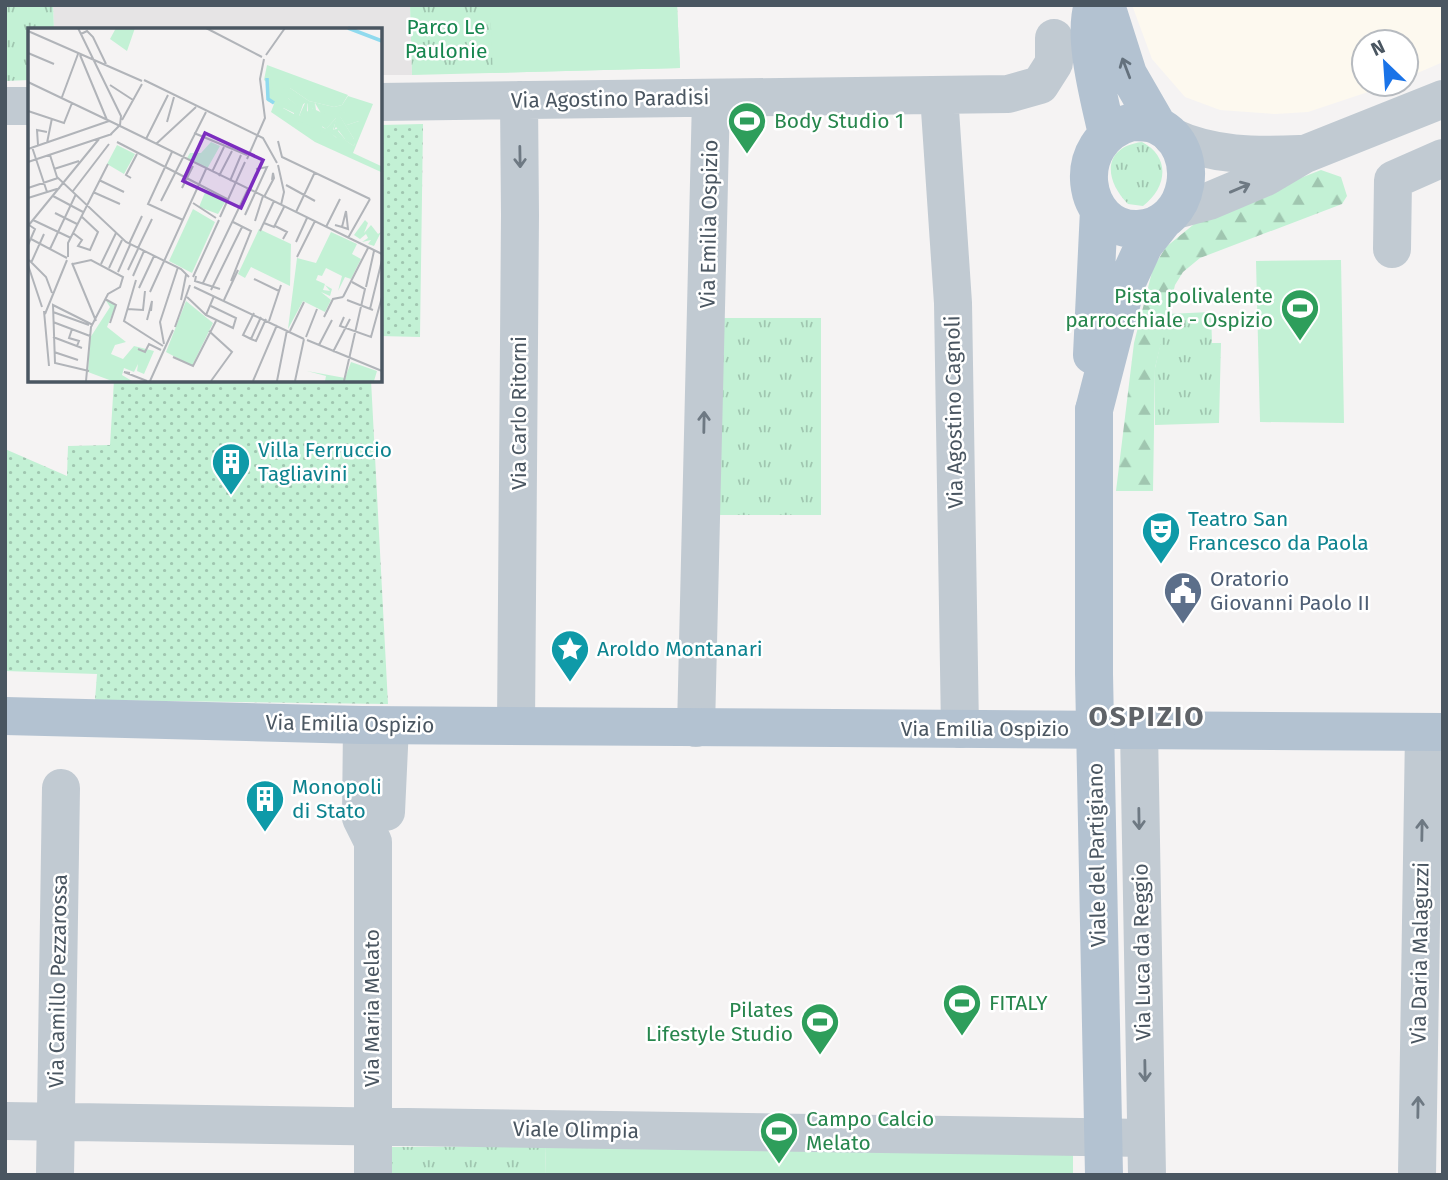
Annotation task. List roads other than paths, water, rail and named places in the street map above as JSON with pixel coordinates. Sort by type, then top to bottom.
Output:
[{"type":"main road","points":[[1093,5],[1090,29],[1094,69],[1107,134],[1132,122],[1165,131]]},
{"type":"main road","name":"Viale del Partigiano","points":[[1094,410],[1127,282],[1144,245],[1183,195],[1186,181],[1181,150],[1165,131],[1128,74],[1106,5]]},
{"type":"main road","name":"Viale del Partigiano","points":[[1104,1175],[1094,674],[1094,410],[1091,334],[1099,211],[1088,179],[1096,146],[1107,134]]},
{"type":"main road","points":[[1099,211],[1110,221],[1138,229],[1170,215]]},
{"type":"main road","name":"Via Emilia Ospizio","points":[[5,716],[376,726],[1433,732]]},
{"type":"street","name":"Via Agostino Paradisi","points":[[382,102],[1008,94],[1040,85],[1054,63],[1054,37]]},
{"type":"street","name":"Via Agostino Cagnoli","points":[[939,95],[953,303],[960,729]]},
{"type":"street","name":"Via Emilia Ospizio","points":[[696,727],[711,98]]},
{"type":"street","points":[[1170,215],[1266,177],[1305,154],[1443,99]]},
{"type":"street","name":"Via Carlo Ritorni","points":[[516,726],[519,100]]},
{"type":"street","points":[[5,106],[28,106]]},
{"type":"street","points":[[1165,131],[1189,145],[1233,155],[1305,154]]},
{"type":"street","points":[[1392,248],[1393,180],[1443,158]]},
{"type":"street","name":"Via Maria Melato","points":[[373,1175],[373,842],[385,824],[376,726]]},
{"type":"street","name":"Via Luca da Reggio","points":[[1139,730],[1147,1156]]},
{"type":"street","name":"Via Daria Malaguzzi","points":[[1417,1175],[1433,732]]},
{"type":"street","name":"Via Camillo Pezzarossa","points":[[55,1175],[61,788]]},
{"type":"street","name":"Viale Olimpia","points":[[5,1121],[372,1126],[1147,1156]]},
{"type":"place","name":"Body Studio 1","points":[[747,155]]},
{"type":"place","name":"Pista polivalente parrocchiale - Ospizio","points":[[1300,342]]},
{"type":"place","name":"Villa Ferruccio Tagliavini","points":[[231,496]]},
{"type":"place","name":"Teatro San Francesco da Paola","points":[[1161,565]]},
{"type":"place","name":"Oratorio Giovanni Paolo II","points":[[1183,625]]},
{"type":"place","name":"Aroldo Montanari","points":[[570,683]]},
{"type":"place","name":"Monopoli di Stato","points":[[265,833]]},
{"type":"place","name":"FITALY","points":[[962,1037]]},
{"type":"place","name":"Pilates Lifestyle Studio","points":[[820,1056]]},
{"type":"place","name":"Campo Calcio Melato","points":[[779,1165]]},
{"type":"district","name":"OSPIZIO","points":[[1147,716]]},
{"type":"park label","name":"Parco Le Paulonie","points":[[446,39]]}]
